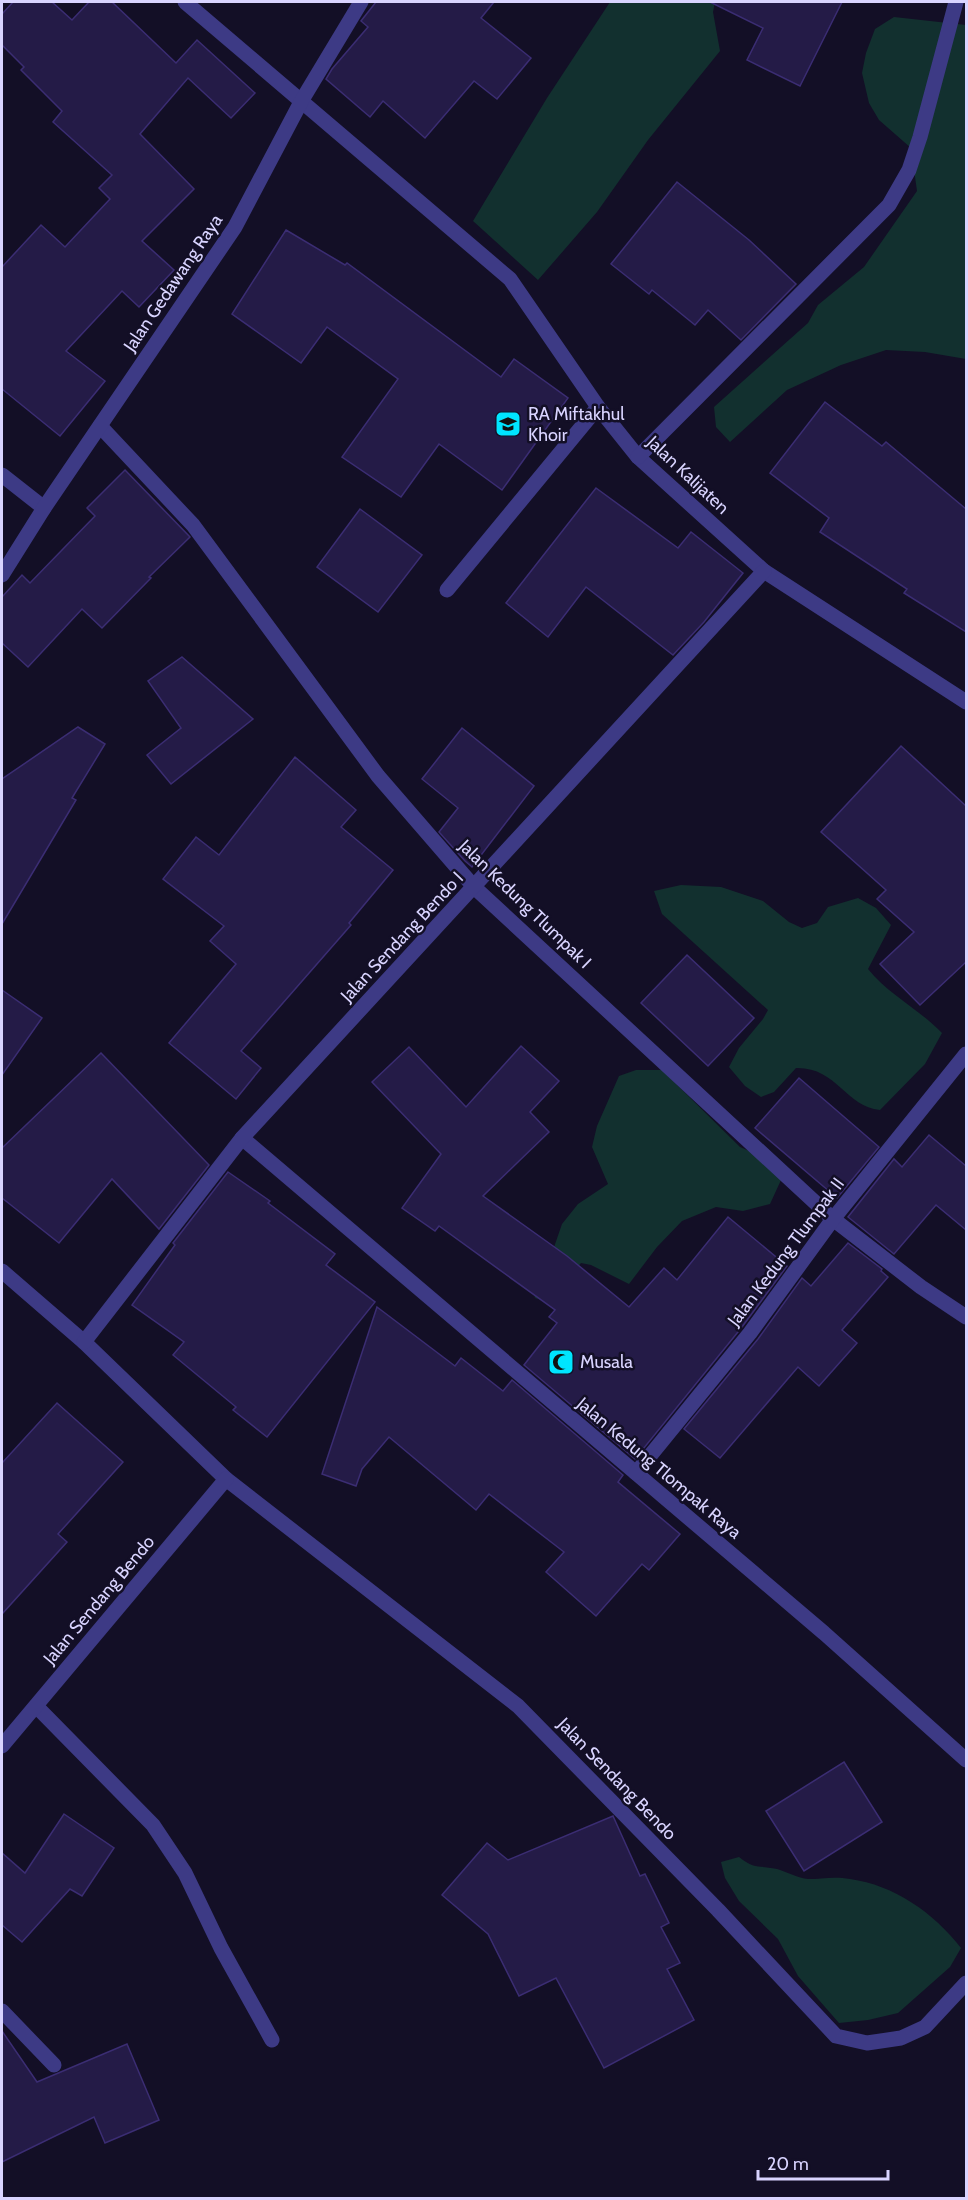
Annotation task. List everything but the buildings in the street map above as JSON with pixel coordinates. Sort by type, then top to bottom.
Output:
[{"type":"street","name":"Jalan Kalijaten","points":[[185,2],[510,279],[598,407],[638,457],[764,571],[966,702]]},
{"type":"street","name":"Jalan Gedawang Raya","points":[[2,575],[44,508],[235,227],[302,100],[361,2]]},
{"type":"street","points":[[638,457],[889,205],[909,170],[921,137],[956,2]]},
{"type":"street","points":[[447,590],[598,407]]},
{"type":"street","name":"Jalan Kedung Tlumpak I","points":[[100,426],[192,525],[378,776],[474,887],[832,1219],[921,1287],[966,1317]]},
{"type":"street","points":[[2,476],[44,508]]},
{"type":"street","name":"Jalan Sendang Bendo I","points":[[84,1342],[243,1138],[764,571]]},
{"type":"street","name":"Jalan Kedung Tlumpak II","points":[[636,1473],[750,1333],[832,1219],[966,1054]]},
{"type":"street","name":"Jalan Kedung Tlompak Raya","points":[[243,1138],[824,1633],[966,1760]]},
{"type":"street","name":"Jalan Sendang Bendo","points":[[2,1271],[84,1342],[226,1479],[518,1706],[718,1910],[836,2036],[867,2043],[901,2038],[925,2027],[966,1983]]},
{"type":"street","name":"Jalan Sendang Bendo","points":[[2,1746],[226,1479]]},
{"type":"street","points":[[36,1706],[153,1825],[185,1873],[220,1948],[272,2040]]},
{"type":"street","points":[[2,2011],[54,2065]]},
{"type":"green space","points":[[610,2],[715,2],[713,12],[720,51],[648,140],[597,212],[538,280],[473,221],[547,98]]},
{"type":"green space","points":[[894,17],[966,25],[966,359],[925,352],[886,350],[841,365],[787,390],[730,442],[716,427],[714,407],[808,323],[818,305],[864,267],[917,191],[911,148],[879,120],[869,103],[862,73],[866,53],[875,29]]},
{"type":"green space","points":[[681,885],[721,887],[763,901],[789,922],[802,928],[817,923],[828,907],[858,898],[876,908],[891,925],[868,969],[885,987],[942,1033],[925,1064],[880,1110],[858,1102],[832,1080],[810,1069],[796,1068],[774,1092],[761,1097],[745,1086],[729,1067],[739,1048],[768,1010],[662,914],[654,891]]},
{"type":"green space","points":[[636,1070],[662,1070],[740,1147],[756,1154],[781,1180],[770,1204],[743,1211],[716,1207],[682,1221],[657,1247],[629,1284],[591,1265],[581,1263],[547,1302],[535,1298],[531,1284],[552,1253],[562,1224],[578,1204],[608,1184],[592,1147],[597,1126],[619,1076]]},
{"type":"green space","points":[[739,1857],[753,1865],[777,1869],[808,1879],[844,1878],[882,1887],[926,1912],[961,1948],[950,1967],[898,2013],[868,2020],[839,2023],[798,1976],[778,1939],[739,1901],[725,1878],[721,1862]]},
{"type":"place","name":"RA Miftakhul Khoir","points":[[508,424]]},
{"type":"place","name":"Musala","points":[[561,1362]]}]
